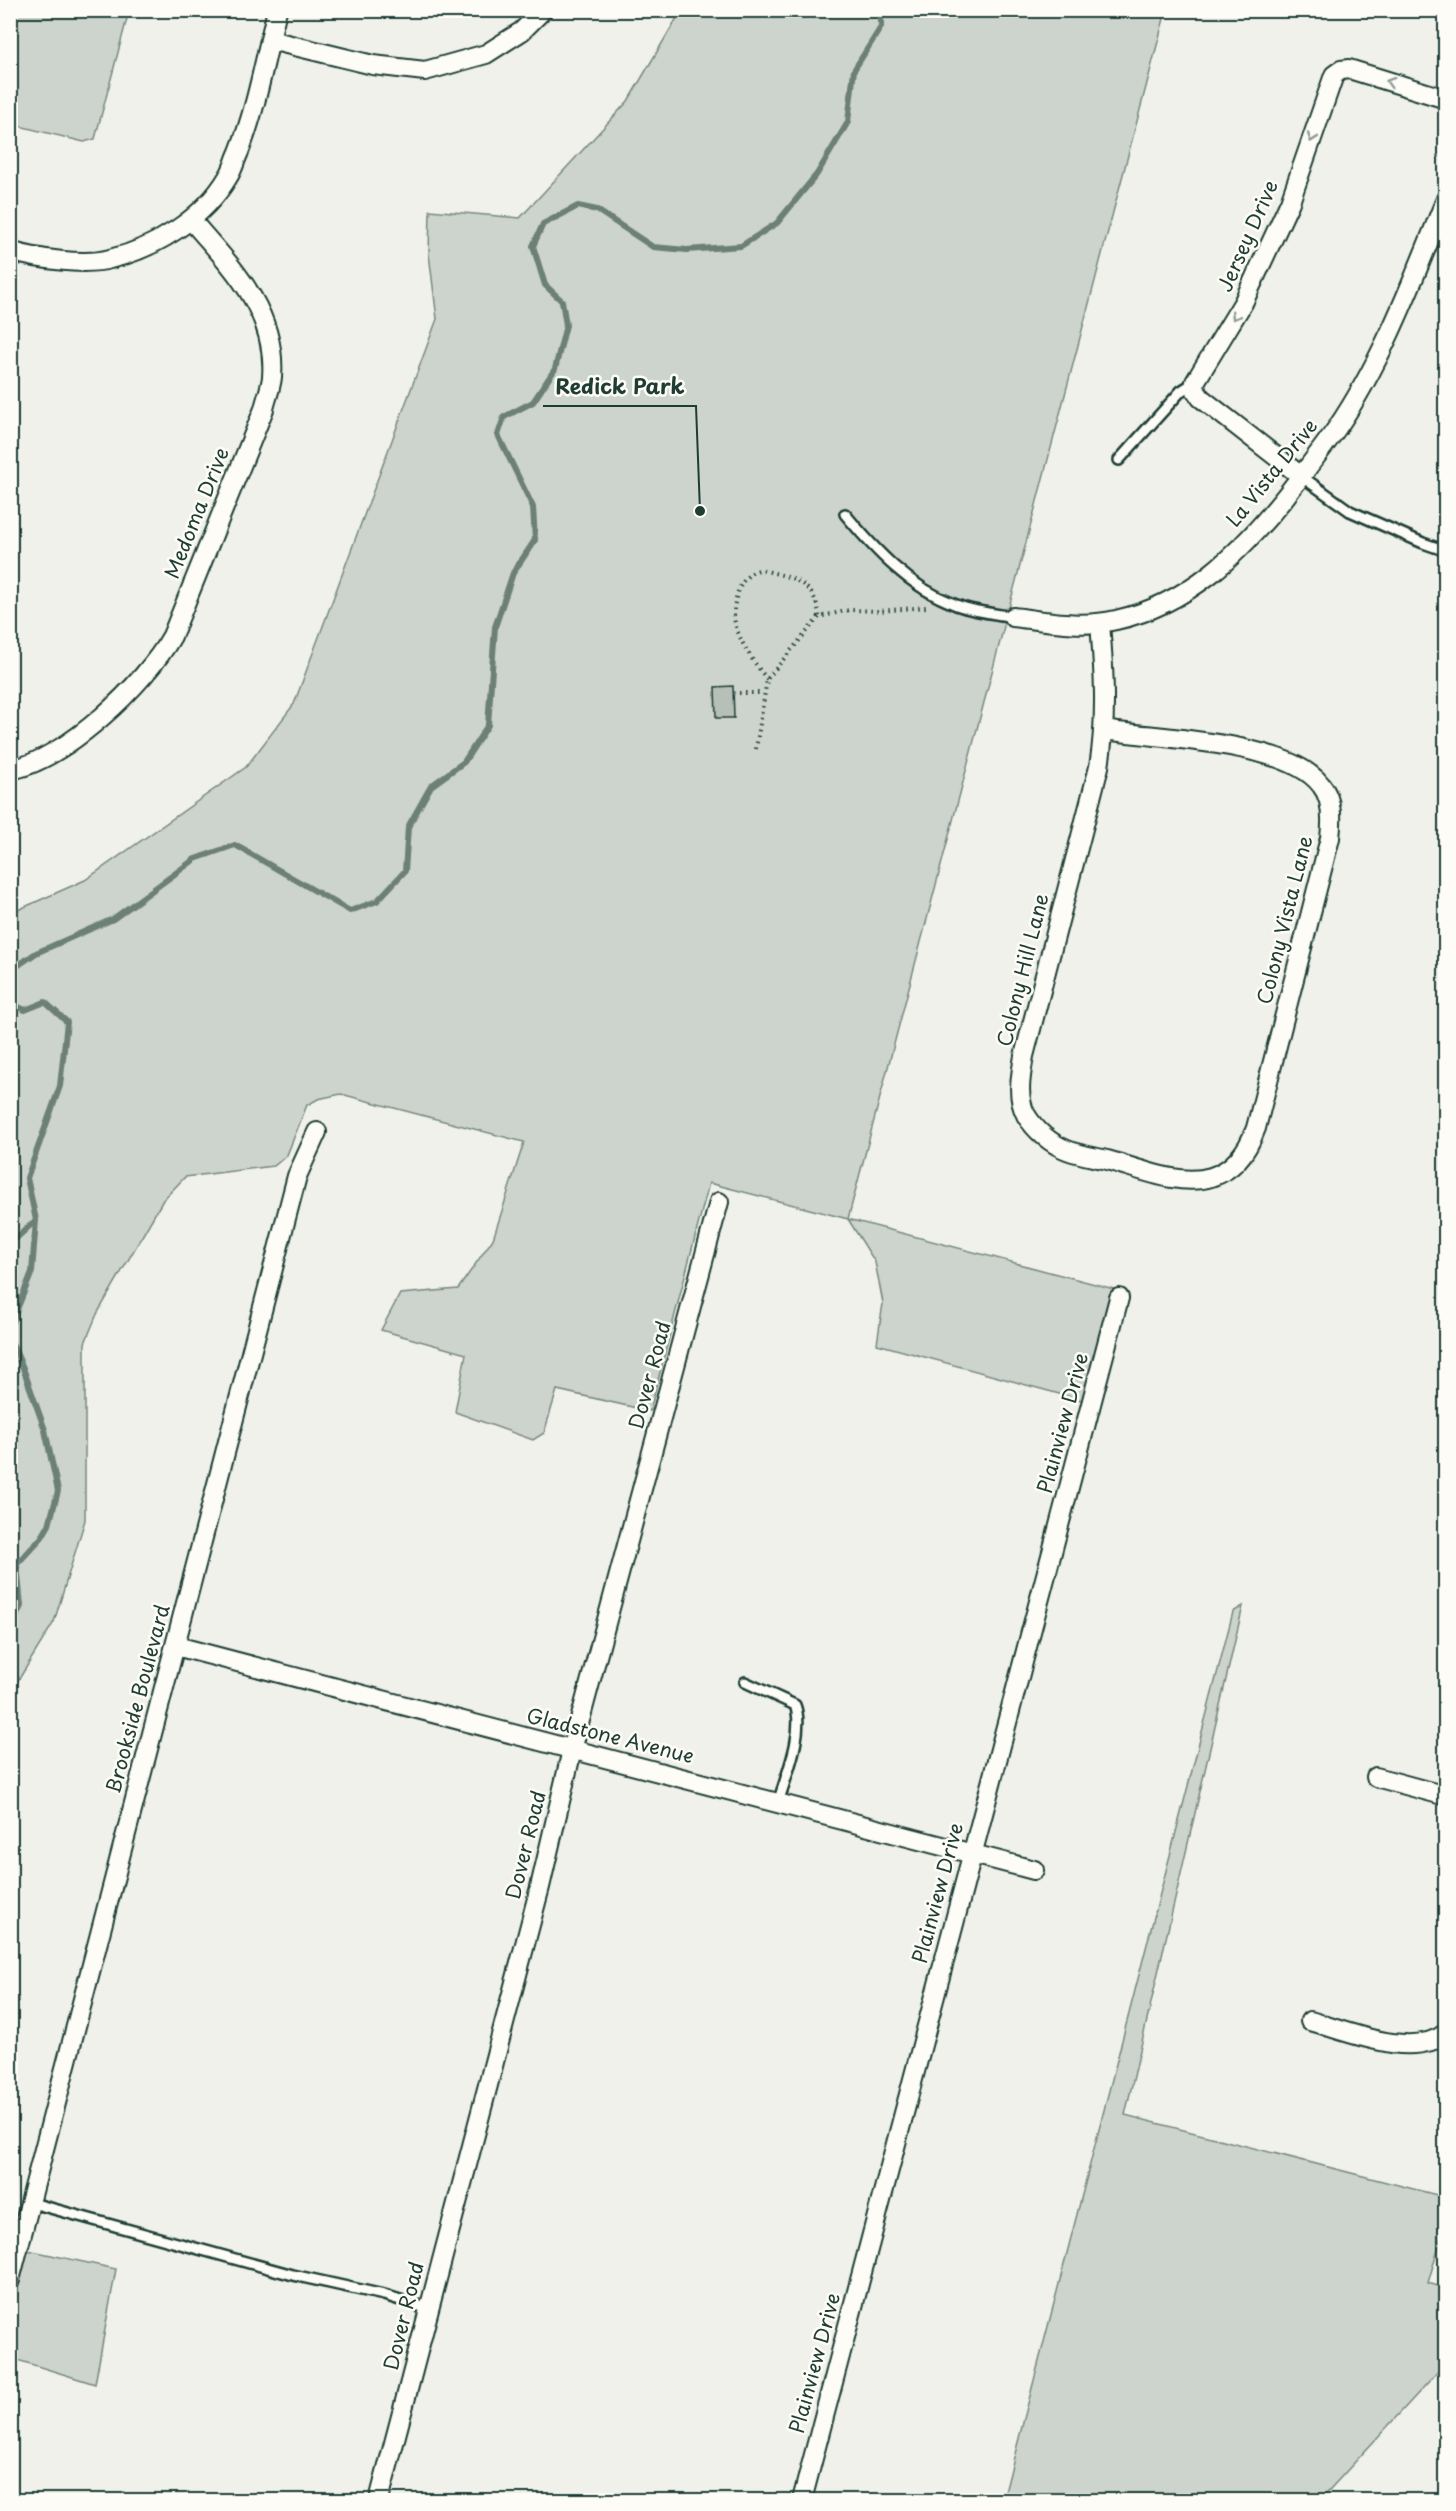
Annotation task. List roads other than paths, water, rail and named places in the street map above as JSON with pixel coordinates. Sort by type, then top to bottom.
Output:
[{"type":"street","points":[[10,251],[64,261],[109,260],[151,243],[191,220],[211,200],[229,176],[251,122],[278,10]]},
{"type":"street","points":[[270,40],[373,65],[425,71],[486,54],[522,31],[543,10]]},
{"type":"street","name":"Jersey Drive","points":[[1197,378],[1243,303],[1290,201],[1335,75],[1341,70],[1349,69],[1446,99]]},
{"type":"street","name":"La Vista Drive","points":[[1013,617],[1072,624],[1118,620],[1174,599],[1207,579],[1257,531],[1337,427],[1376,359],[1446,200]]},
{"type":"street","name":"Medoma Drive","points":[[10,770],[56,751],[116,705],[160,657],[172,636],[264,409],[272,378],[270,349],[263,316],[240,276],[191,220]]},
{"type":"street","points":[[1197,378],[1196,391],[1201,398],[1301,476]]},
{"type":"street","name":"Colony Hill Lane","points":[[1100,623],[1105,686],[1105,730],[1099,767],[1024,1056],[1020,1094],[1025,1113],[1043,1134],[1067,1150],[1175,1178],[1200,1179],[1223,1172]]},
{"type":"street","name":"Colony Vista Lane","points":[[1105,730],[1230,746],[1280,758],[1311,774],[1323,786],[1329,804],[1332,821],[1330,838],[1256,1128],[1244,1153],[1223,1172]]},
{"type":"street","name":"Brookside Boulevard","points":[[10,2280],[32,2203],[297,1176],[316,1131]]},
{"type":"street","name":"Dover Road","points":[[379,2500],[540,1887],[572,1750],[719,1202]]},
{"type":"street","name":"Plainview Drive","points":[[802,2500],[971,1852],[1119,1298]]},
{"type":"street","name":"Gladstone Avenue","points":[[176,1646],[1034,1870]]},
{"type":"street","points":[[1377,1777],[1446,1796]]},
{"type":"street","points":[[1310,2021],[1406,2045],[1424,2042],[1446,2033]]},
{"type":"lane","points":[[1119,460],[1180,391],[1197,378]]},
{"type":"lane","points":[[1301,476],[1350,511],[1423,543],[1446,550]]},
{"type":"lane","points":[[844,514],[871,546],[909,580],[954,605],[1013,617]]},
{"type":"lane","points":[[745,1682],[795,1705],[799,1714],[798,1729],[778,1803]]},
{"type":"lane","points":[[32,2203],[293,2275],[384,2295],[429,2309]]},
{"type":"waterway","points":[[10,971],[36,953],[113,919],[195,859],[235,845],[350,911],[377,901],[405,871],[408,827],[431,786],[464,762],[488,725],[495,627],[513,573],[535,540],[533,507],[498,435],[504,417],[533,402],[555,369],[566,325],[562,301],[545,285],[533,246],[543,224],[578,206],[597,210],[653,247],[687,250],[741,246],[777,223],[817,174],[848,122],[854,70],[881,27],[881,10]]},
{"type":"waterway","points":[[10,1003],[25,1010],[45,1002],[67,1022],[60,1086],[27,1178],[36,1220],[32,1272],[10,1327]]},
{"type":"waterway","points":[[10,1244],[36,1220]]},
{"type":"waterway","points":[[10,1339],[45,1430],[58,1491],[49,1525],[42,1537],[17,1564],[21,1606],[10,1630]]},
{"type":"place","name":"Redick Park","points":[[700,511]]}]
